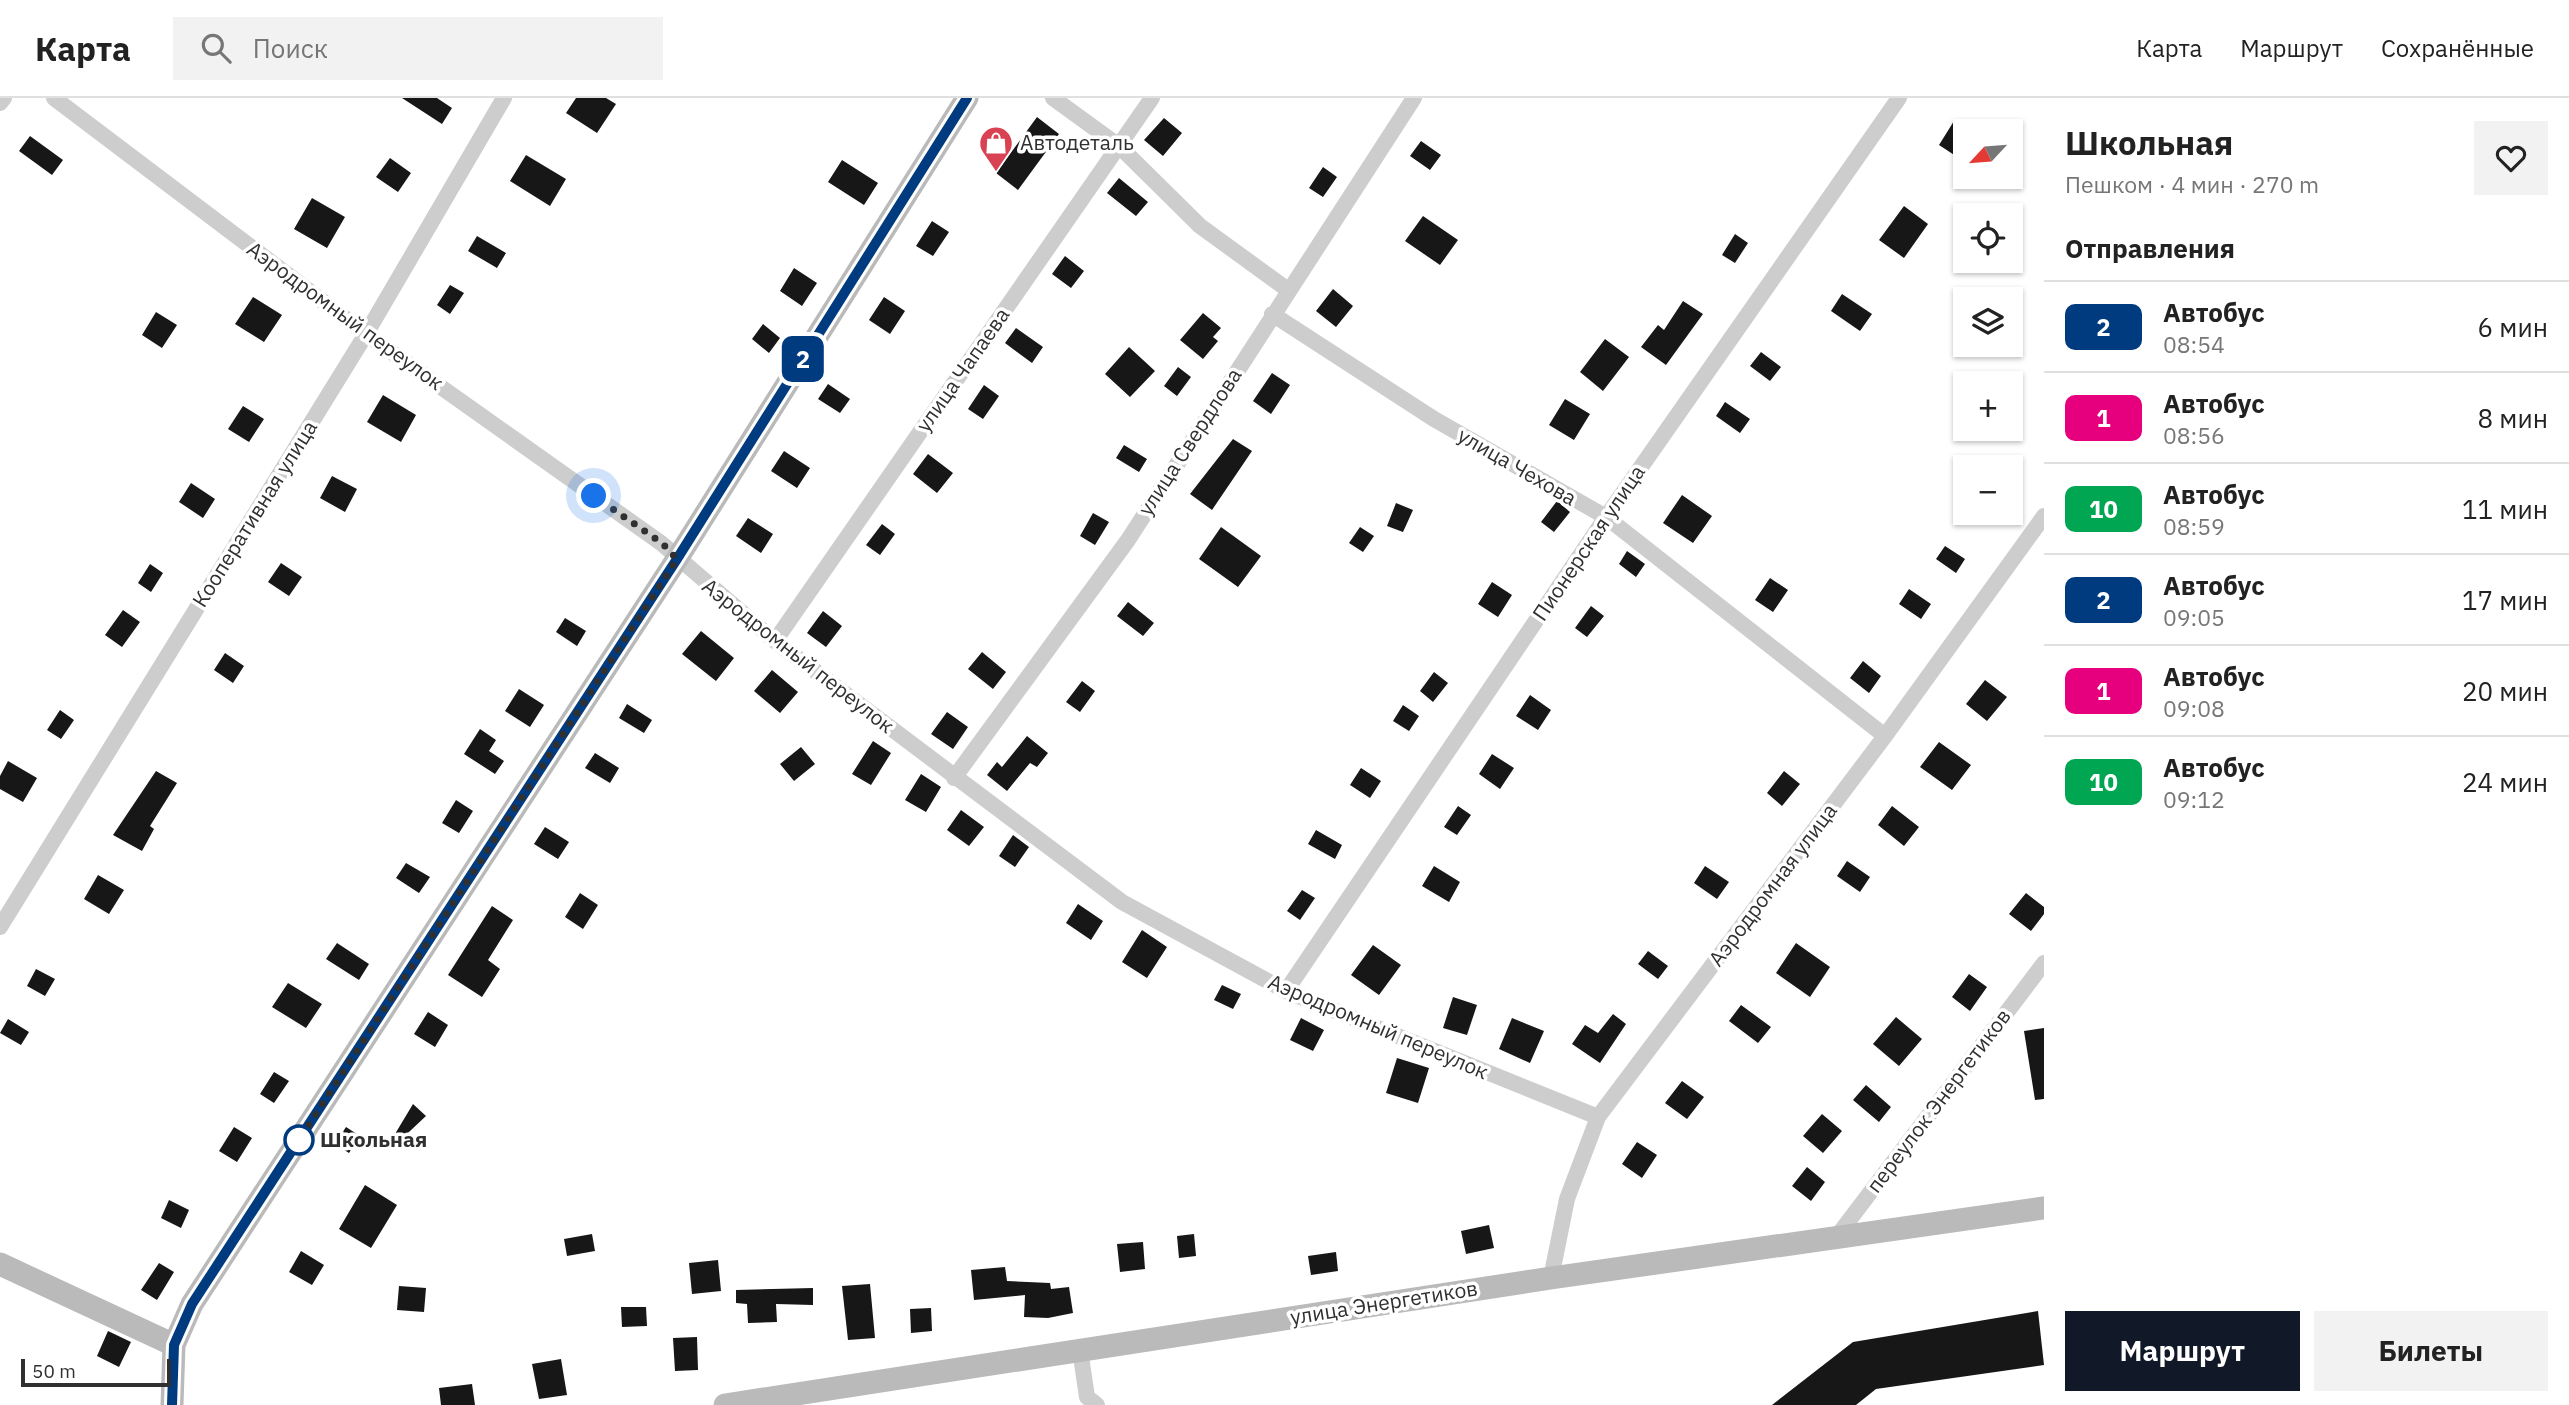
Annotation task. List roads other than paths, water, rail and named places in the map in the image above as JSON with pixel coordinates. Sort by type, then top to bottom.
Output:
[{"type":"main road","points":[[172,1405],[174,1345],[192,1304],[677,559],[967,98]]},
{"type":"main road","name":"улица Энергетиков","points":[[725,1405],[1551,1278],[2044,1208]]},
{"type":"main road","points":[[0,1264],[174,1345]]},
{"type":"street","points":[[0,103],[4,98]]},
{"type":"street","name":"Аэродромный переулок","points":[[54,98],[366,334],[662,543],[677,559],[775,641],[1122,902],[1286,991],[1598,1117]]},
{"type":"street","name":"Кооперативная улица","points":[[0,927],[366,334],[504,98]]},
{"type":"street","points":[[1053,98],[1119,146],[1200,226],[1288,290]]},
{"type":"street","name":"улица Чапаева","points":[[775,641],[1152,98]]},
{"type":"street","name":"улица Свердлова","points":[[954,778],[1128,540],[1414,98]]},
{"type":"street","name":"Пионерская улица","points":[[1286,991],[1606,517],[1899,98]]},
{"type":"street","name":"улица Чехова","points":[[1272,314],[1434,419],[1606,517],[1885,736]]},
{"type":"street","name":"Аэродромная улица","points":[[1551,1278],[1567,1199],[1598,1117],[1885,736],[2044,516]]},
{"type":"street","name":"переулок Энергетиков","points":[[1835,1239],[2044,963]]},
{"type":"street","points":[[1080,1350],[1087,1397],[1097,1405]]},
{"type":"place","name":"Автодеталь","points":[[996,173]]},
{"type":"place","name":"Школьная","points":[[299,1140]]}]
